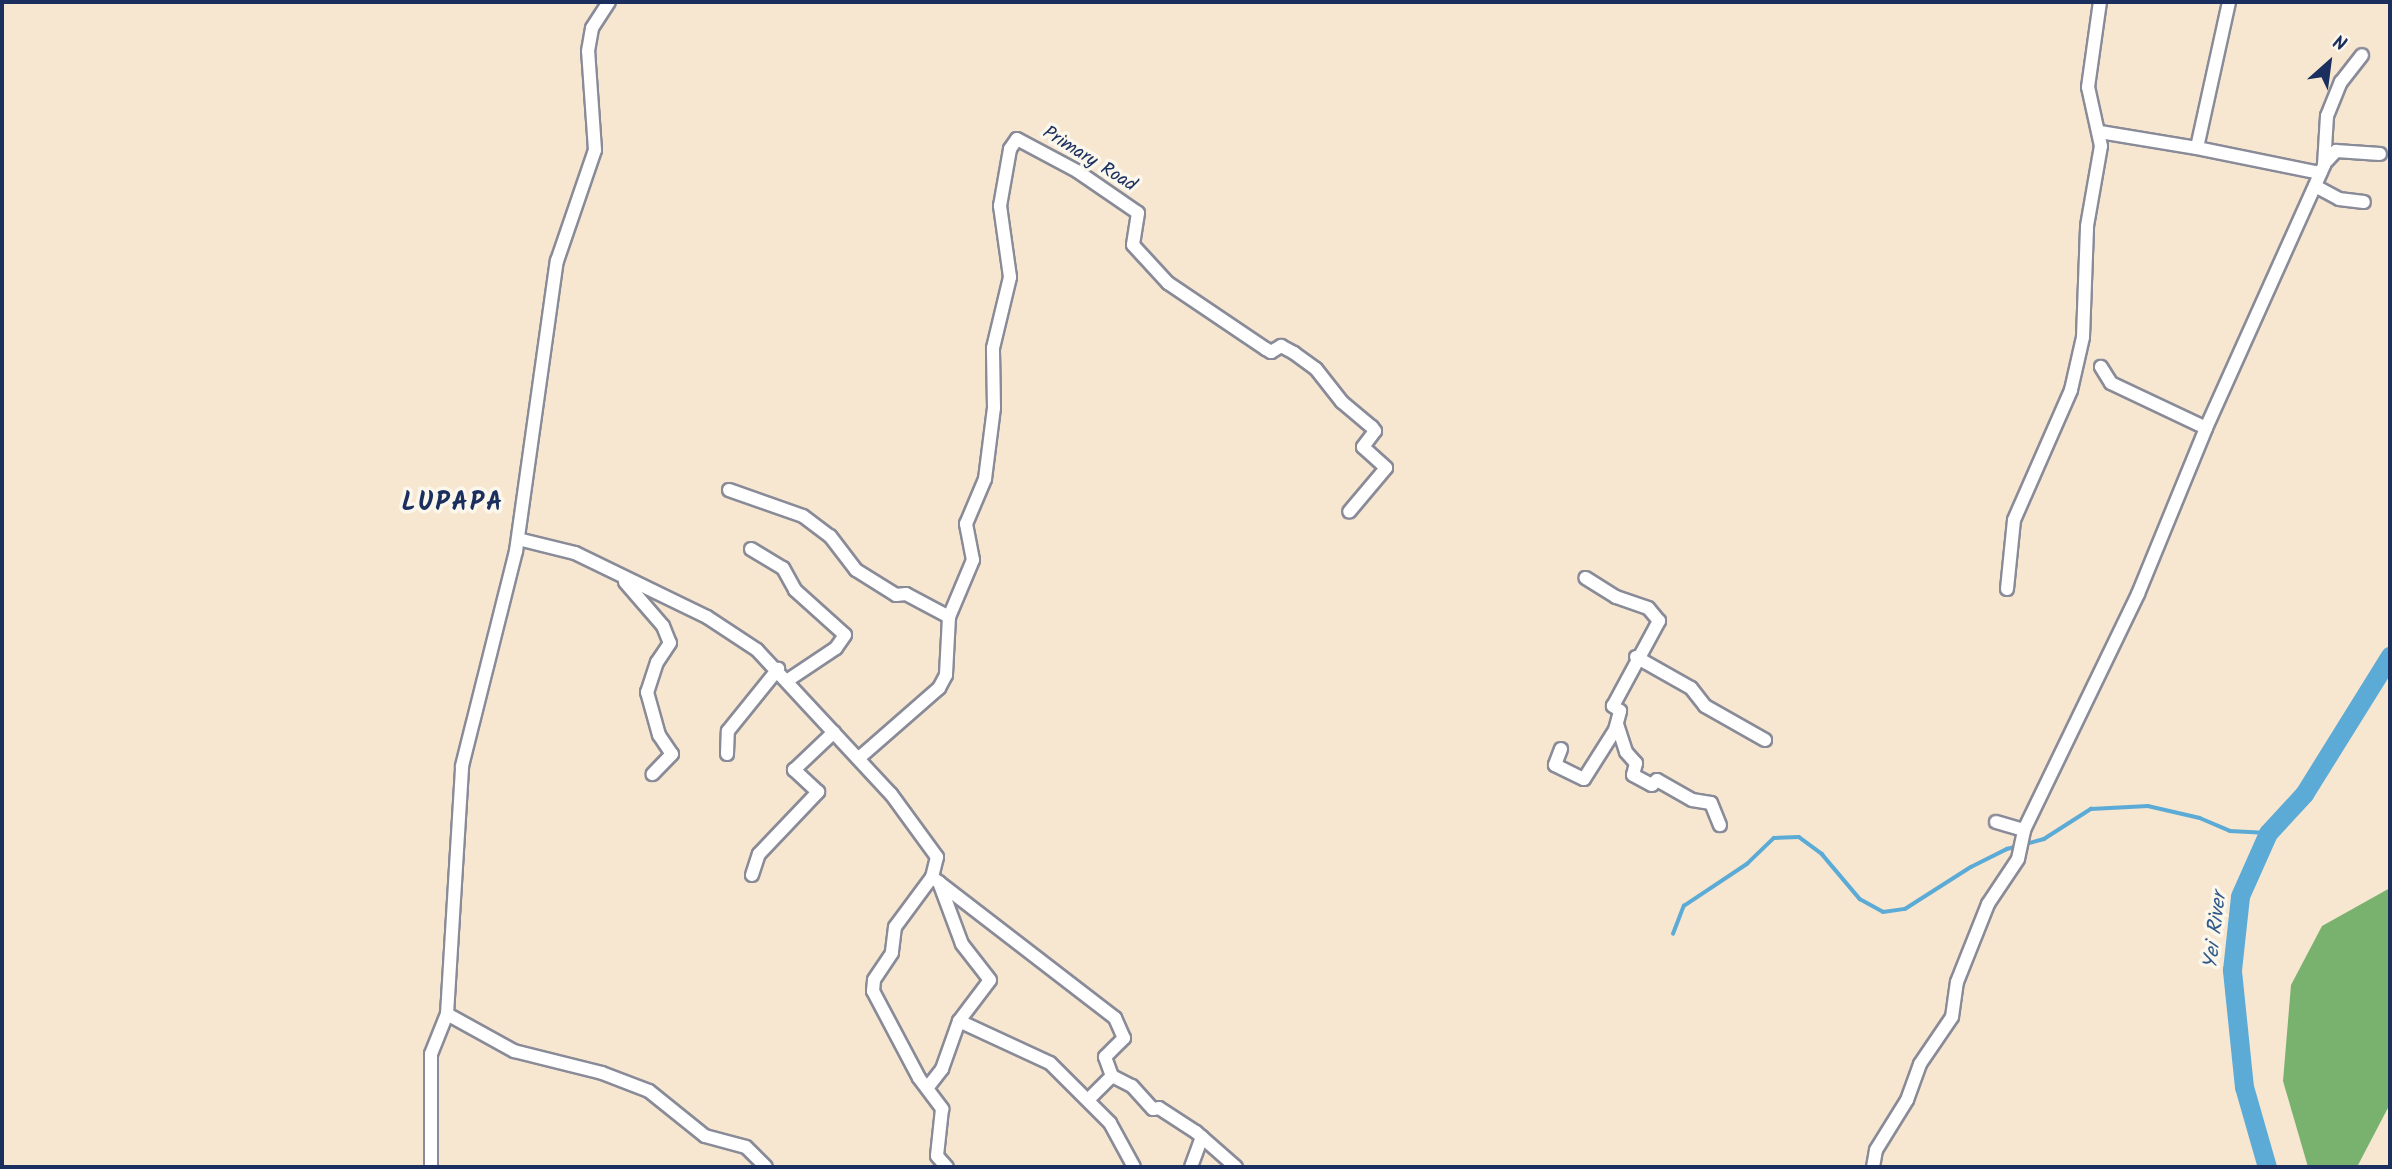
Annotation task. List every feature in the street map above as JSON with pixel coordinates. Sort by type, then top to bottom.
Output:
[{"type":"street","points":[[431,1167],[431,1054],[447,1014],[462,766],[518,540],[557,261],[595,150],[588,51],[592,28],[609,2]]},
{"type":"street","points":[[2007,589],[2014,520],[2071,390],[2081,347],[2087,226],[2100,132],[2088,87],[2100,2]]},
{"type":"street","points":[[2197,148],[2229,2]]},
{"type":"street","points":[[2322,169],[2327,116],[2341,82],[2362,55]]},
{"type":"street","points":[[2100,132],[2322,169]]},
{"type":"street","name":"Primary Road","points":[[949,617],[973,560],[966,524],[985,479],[994,408],[993,348],[1010,277],[1000,206],[1010,149],[1017,139],[1077,171],[1138,213],[1133,245],[1168,283],[1271,352],[1281,346],[1294,353],[1316,369],[1342,402],[1372,427],[1375,431],[1363,447],[1386,468],[1349,512]]},
{"type":"street","points":[[1872,1167],[1876,1150],[1907,1100],[1920,1064],[1952,1017],[1957,982],[1988,904],[2018,859],[2024,830],[2138,594],[2206,428],[2322,169],[2336,151],[2381,154]]},
{"type":"street","points":[[2315,186],[2339,199],[2364,202]]},
{"type":"street","points":[[2101,367],[2111,383],[2206,428]]},
{"type":"street","points":[[729,491],[803,516],[830,536],[856,570],[896,595],[906,594],[949,617],[946,675],[939,688],[859,758]]},
{"type":"street","points":[[518,540],[575,553],[707,617],[778,669],[859,758],[937,857],[935,879],[962,944],[990,980],[959,1021],[942,1069],[928,1087]]},
{"type":"street","points":[[751,549],[783,568],[795,590],[845,635],[836,648],[788,680]]},
{"type":"street","points":[[620,576],[663,626],[670,643],[657,662],[647,692],[659,735],[672,754],[653,774]]},
{"type":"street","points":[[1561,748],[1555,765],[1584,779],[1616,724],[1620,711],[1613,706],[1636,657],[1659,621],[1648,608],[1616,597],[1586,578]]},
{"type":"street","points":[[1636,657],[1691,688],[1705,706],[1765,740]]},
{"type":"street","points":[[727,754],[728,732],[778,669]]},
{"type":"street","points":[[1616,724],[1626,752],[1636,763],[1633,775],[1651,785],[1657,780],[1692,800],[1711,803],[1720,825]]},
{"type":"street","points":[[752,875],[759,854],[818,792],[794,770],[834,732]]},
{"type":"street","points":[[1996,822],[2024,830]]},
{"type":"street","points":[[935,879],[1115,1018],[1124,1038],[1105,1057],[1112,1076],[1132,1086],[1153,1109],[1159,1108],[1202,1137],[1236,1167]]},
{"type":"street","points":[[935,879],[895,927],[892,953],[873,991],[942,1110],[937,1155],[947,1167]]},
{"type":"street","points":[[447,1014],[514,1051],[602,1073],[649,1091],[705,1136],[746,1147],[766,1167]]},
{"type":"street","points":[[959,1021],[1050,1063],[1110,1122],[1134,1167]]},
{"type":"street","points":[[1089,1099],[1112,1076]]},
{"type":"street","points":[[1191,1167],[1202,1137]]},
{"type":"green space","points":[[2390,888],[2390,1104],[2357,1167],[2308,1167],[2283,1081],[2291,985],[2322,926]]},
{"type":"waterway","name":"Yei River","points":[[2267,1167],[2244,1087],[2232,970],[2240,896],[2268,833],[2304,794],[2390,656]]},
{"type":"waterway","points":[[1673,934],[1684,906],[1747,864],[1774,838],[1799,837],[1822,854],[1860,899],[1883,912],[1905,909],[1971,867],[2007,849],[2044,839],[2091,809],[2148,806],[2200,818],[2230,831],[2268,833]]},
{"type":"district","name":"LUPAPA","points":[[453,504]]}]
